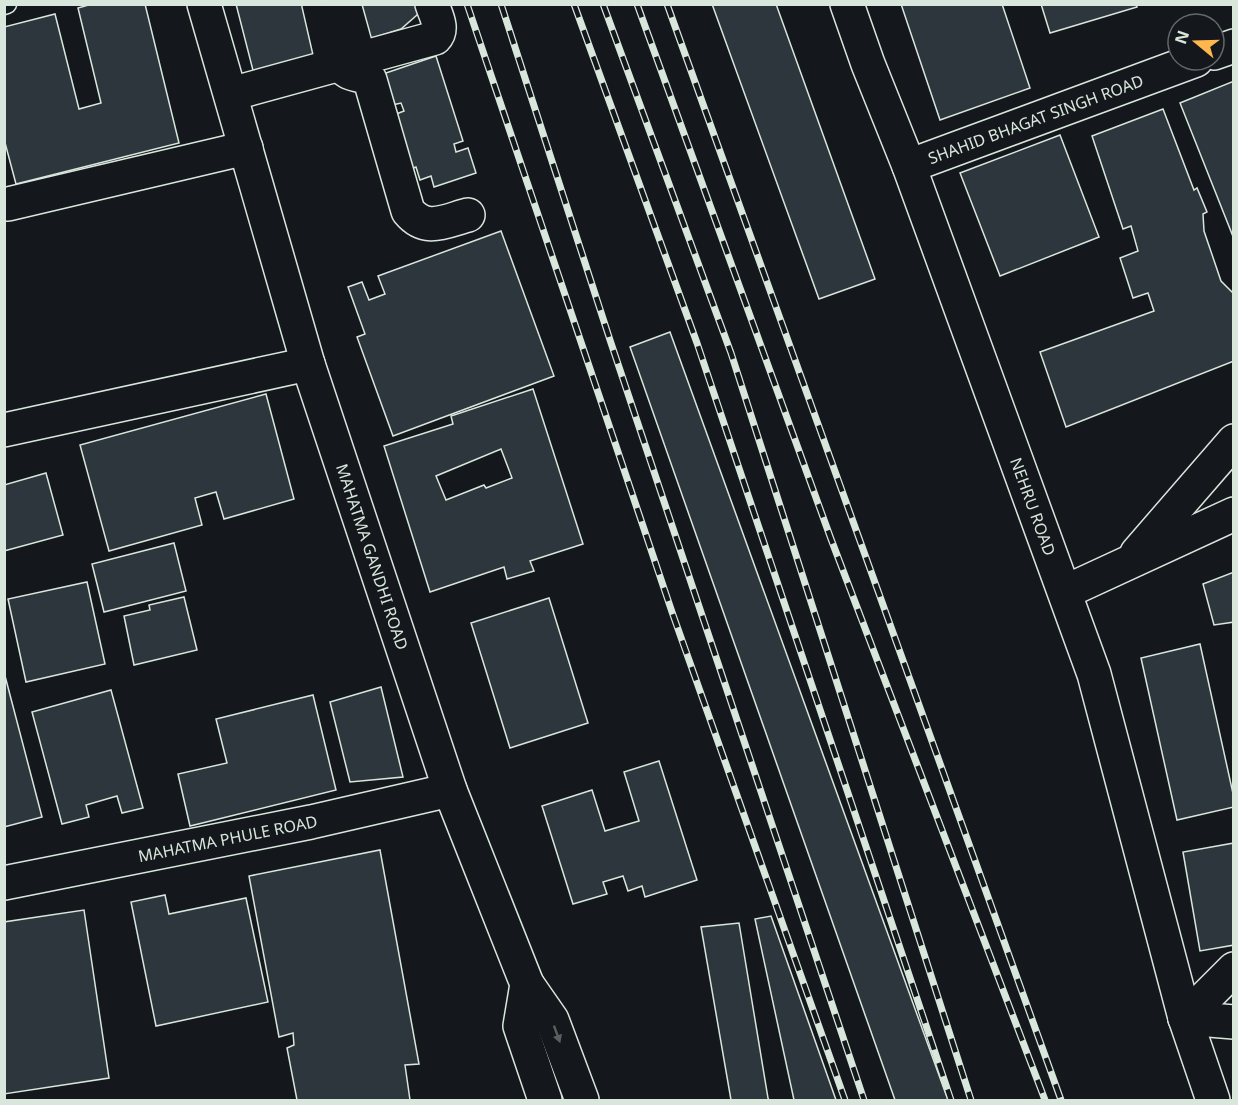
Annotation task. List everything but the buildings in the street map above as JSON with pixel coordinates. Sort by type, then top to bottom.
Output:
[{"type":"street","name":"MAHATMA GANDHI ROAD","points":[[204,4],[308,364],[450,790],[527,984],[552,1020],[582,1101]]},
{"type":"street","points":[[319,4],[344,62]]},
{"type":"street","points":[[344,4],[344,69],[350,74],[370,80],[408,211],[420,223],[428,224],[468,215]]},
{"type":"street","points":[[231,94],[435,38],[440,28],[432,4]]},
{"type":"street","name":"NEHRU ROAD","points":[[848,4],[868,64],[909,166],[1094,674],[1185,1018],[1213,1101]]},
{"type":"street","name":"SHAHID BHAGAT SINGH ROAD","points":[[909,166],[1166,71]]},
{"type":"street","points":[[8,204],[246,148]]},
{"type":"street","points":[[4,430],[308,364]]},
{"type":"street","points":[[1130,561],[1233,441]]},
{"type":"street","points":[[1065,592],[1233,514]]},
{"type":"street","name":"MAHATMA PHULE ROAD","points":[[4,883],[311,822],[450,790]]},
{"type":"street","points":[[1185,1018],[1233,969]]},
{"type":"street","points":[[527,984],[520,1026],[545,1101]]},
{"type":"street","points":[[1185,1018],[1233,1022]]},
{"type":"railway","points":[[467,4],[672,612],[845,1100]]},
{"type":"railway","points":[[501,4],[610,340],[864,1100]]},
{"type":"railway","points":[[574,4],[697,343],[951,1100]]},
{"type":"railway","points":[[603,4],[731,353],[971,1100]]},
{"type":"railway","points":[[637,4],[831,539],[1045,1100]]},
{"type":"railway","points":[[667,4],[1061,1100]]}]
